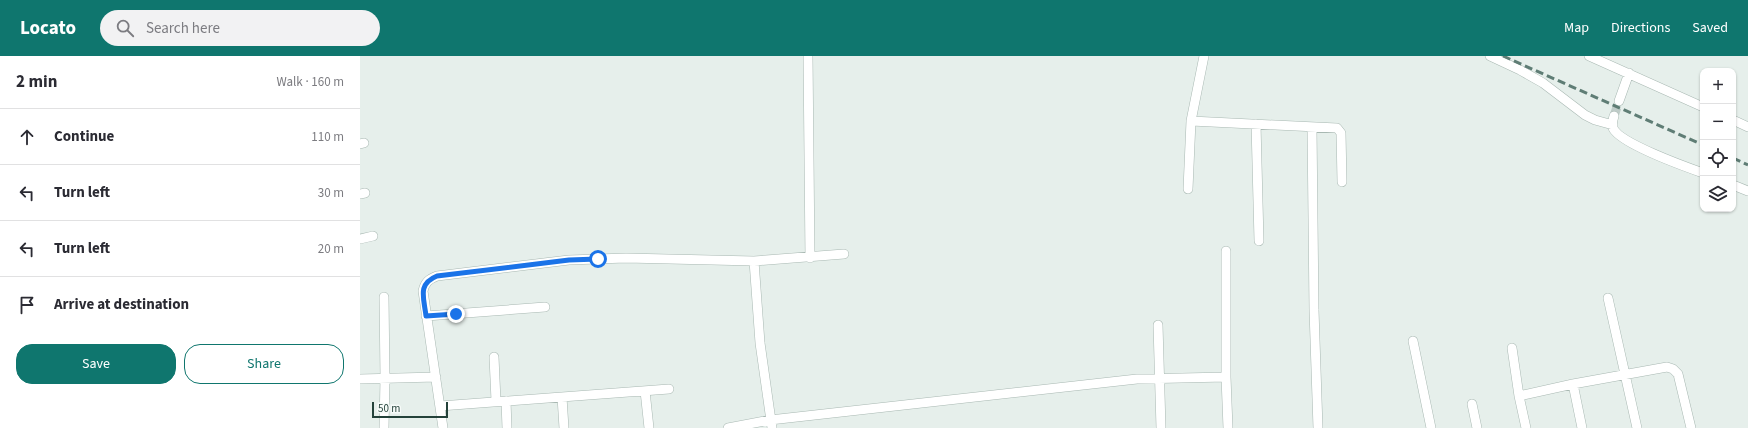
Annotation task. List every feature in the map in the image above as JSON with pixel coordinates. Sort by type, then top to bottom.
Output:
[{"type":"street","points":[[808,56],[810,258]]},
{"type":"street","points":[[1188,189],[1191,121],[1204,56]]},
{"type":"street","points":[[1490,56],[1543,83],[1585,115],[1595,120],[1613,125]]},
{"type":"street","points":[[1589,56],[1700,106]]},
{"type":"street","points":[[1619,101],[1629,73]]},
{"type":"street","points":[[1614,116],[1613,125],[1617,133],[1650,153],[1700,172]]},
{"type":"street","points":[[1191,121],[1337,128],[1340,130],[1342,182]]},
{"type":"street","points":[[1736,121],[1748,127]]},
{"type":"street","points":[[1256,124],[1259,241]]},
{"type":"street","points":[[1312,128],[1314,310],[1318,428]]},
{"type":"street","points":[[1736,186],[1748,191]]},
{"type":"street","points":[[360,239],[373,236]]},
{"type":"street","points":[[1226,251],[1226,377],[1228,428]]},
{"type":"street","points":[[442,428],[423,291],[424,284],[437,276],[584,260],[626,258],[754,261],[810,258],[844,254]]},
{"type":"street","points":[[754,261],[760,343],[771,424]]},
{"type":"street","points":[[384,297],[386,378],[384,428]]},
{"type":"street","points":[[1608,298],[1637,428]]},
{"type":"street","points":[[426,316],[545,307]]},
{"type":"street","points":[[1158,325],[1161,428]]},
{"type":"street","points":[[1414,341],[1431,428]]},
{"type":"street","points":[[1512,348],[1519,396],[1526,428]]},
{"type":"street","points":[[494,357],[507,428]]},
{"type":"street","points":[[1519,396],[1626,374],[1667,368],[1673,369],[1678,374],[1691,428]]},
{"type":"street","points":[[360,379],[436,377]]},
{"type":"street","points":[[728,428],[1137,379],[1226,377]]},
{"type":"street","points":[[1573,384],[1582,428]]},
{"type":"street","points":[[440,406],[669,389]]},
{"type":"street","points":[[645,391],[649,428]]},
{"type":"street","points":[[562,397],[564,428]]},
{"type":"street","points":[[1472,404],[1477,428]]},
{"type":"tunnel","points":[[1614,116],[1619,101]]},
{"type":"railway","points":[[1503,56],[1700,144]]},
{"type":"railway","points":[[1736,159],[1748,165]]},
{"type":"route","points":[[456,314],[426,316],[423,291],[424,284],[437,276],[505,269],[569,260],[598,259]]}]
